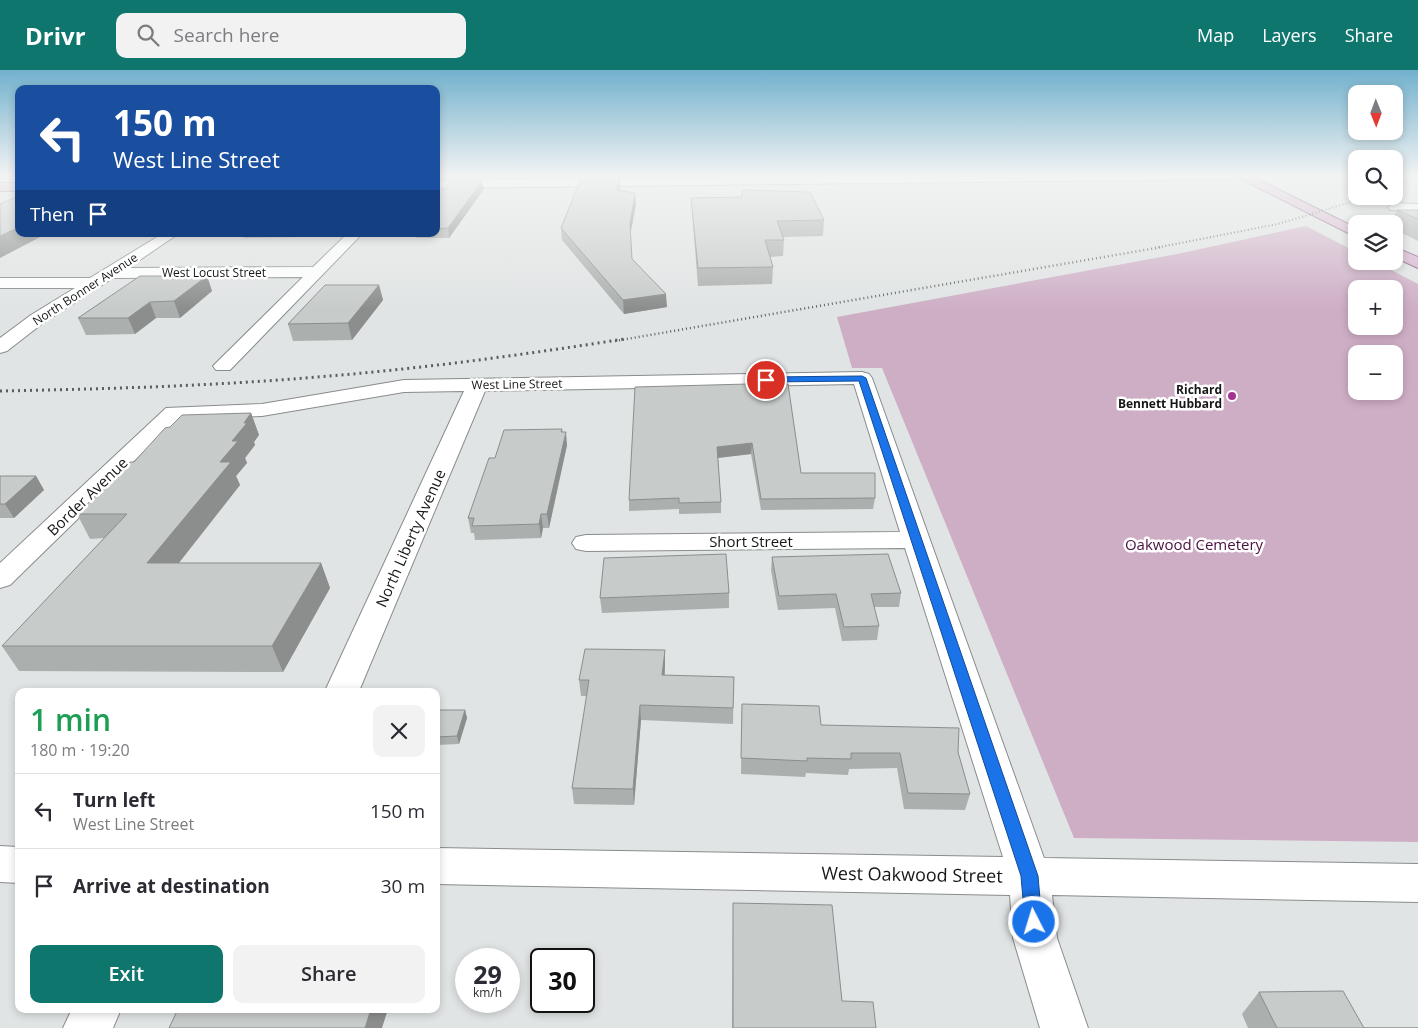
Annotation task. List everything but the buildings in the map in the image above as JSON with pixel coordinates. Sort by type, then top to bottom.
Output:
[{"type":"main road","points":[[1327,219],[1348,229]]},
{"type":"main road","points":[[1403,256],[1418,263]]},
{"type":"street","name":"North Bonner Avenue","points":[[0,347],[92,283],[166,237]]},
{"type":"street","points":[[223,366],[352,237]]},
{"type":"street","name":"West Locust Street","points":[[110,273],[318,272]]},
{"type":"street","points":[[0,283],[92,283]]},
{"type":"street","name":"West Line Street","points":[[174,413],[262,410],[386,388],[478,384],[862,378],[917,540]]},
{"type":"street","name":"North Liberty Avenue","points":[[343,688],[478,384]]},
{"type":"street","name":"Border Avenue","points":[[0,579],[174,413]]},
{"type":"street","points":[[917,540],[1029,876],[1035,938],[1064,1028]]},
{"type":"street","name":"Short Street","points":[[586,543],[917,540]]},
{"type":"street","points":[[0,864],[15,864]]},
{"type":"street","name":"West Oakwood Street","points":[[440,866],[1418,883]]},
{"type":"street","points":[[87,1028],[96,1013]]},
{"type":"green space","name":"Oakwood Cemetery","points":[[1306,226],[1348,248],[1348,270],[1391,270],[1418,284],[1418,842],[1074,838],[882,368],[852,368],[837,317],[1177,254]]},
{"type":"railway","points":[[1155,248],[1278,224],[1296,219]]},
{"type":"railway","points":[[615,341],[1162,247]]},
{"type":"railway","points":[[0,391],[158,387],[317,377],[470,361],[624,339]]},
{"type":"place","name":"Richard Bennett Hubbard","points":[[1232,396]]},
{"type":"route","points":[[766,380],[862,378],[1029,876],[1034,922]]}]
